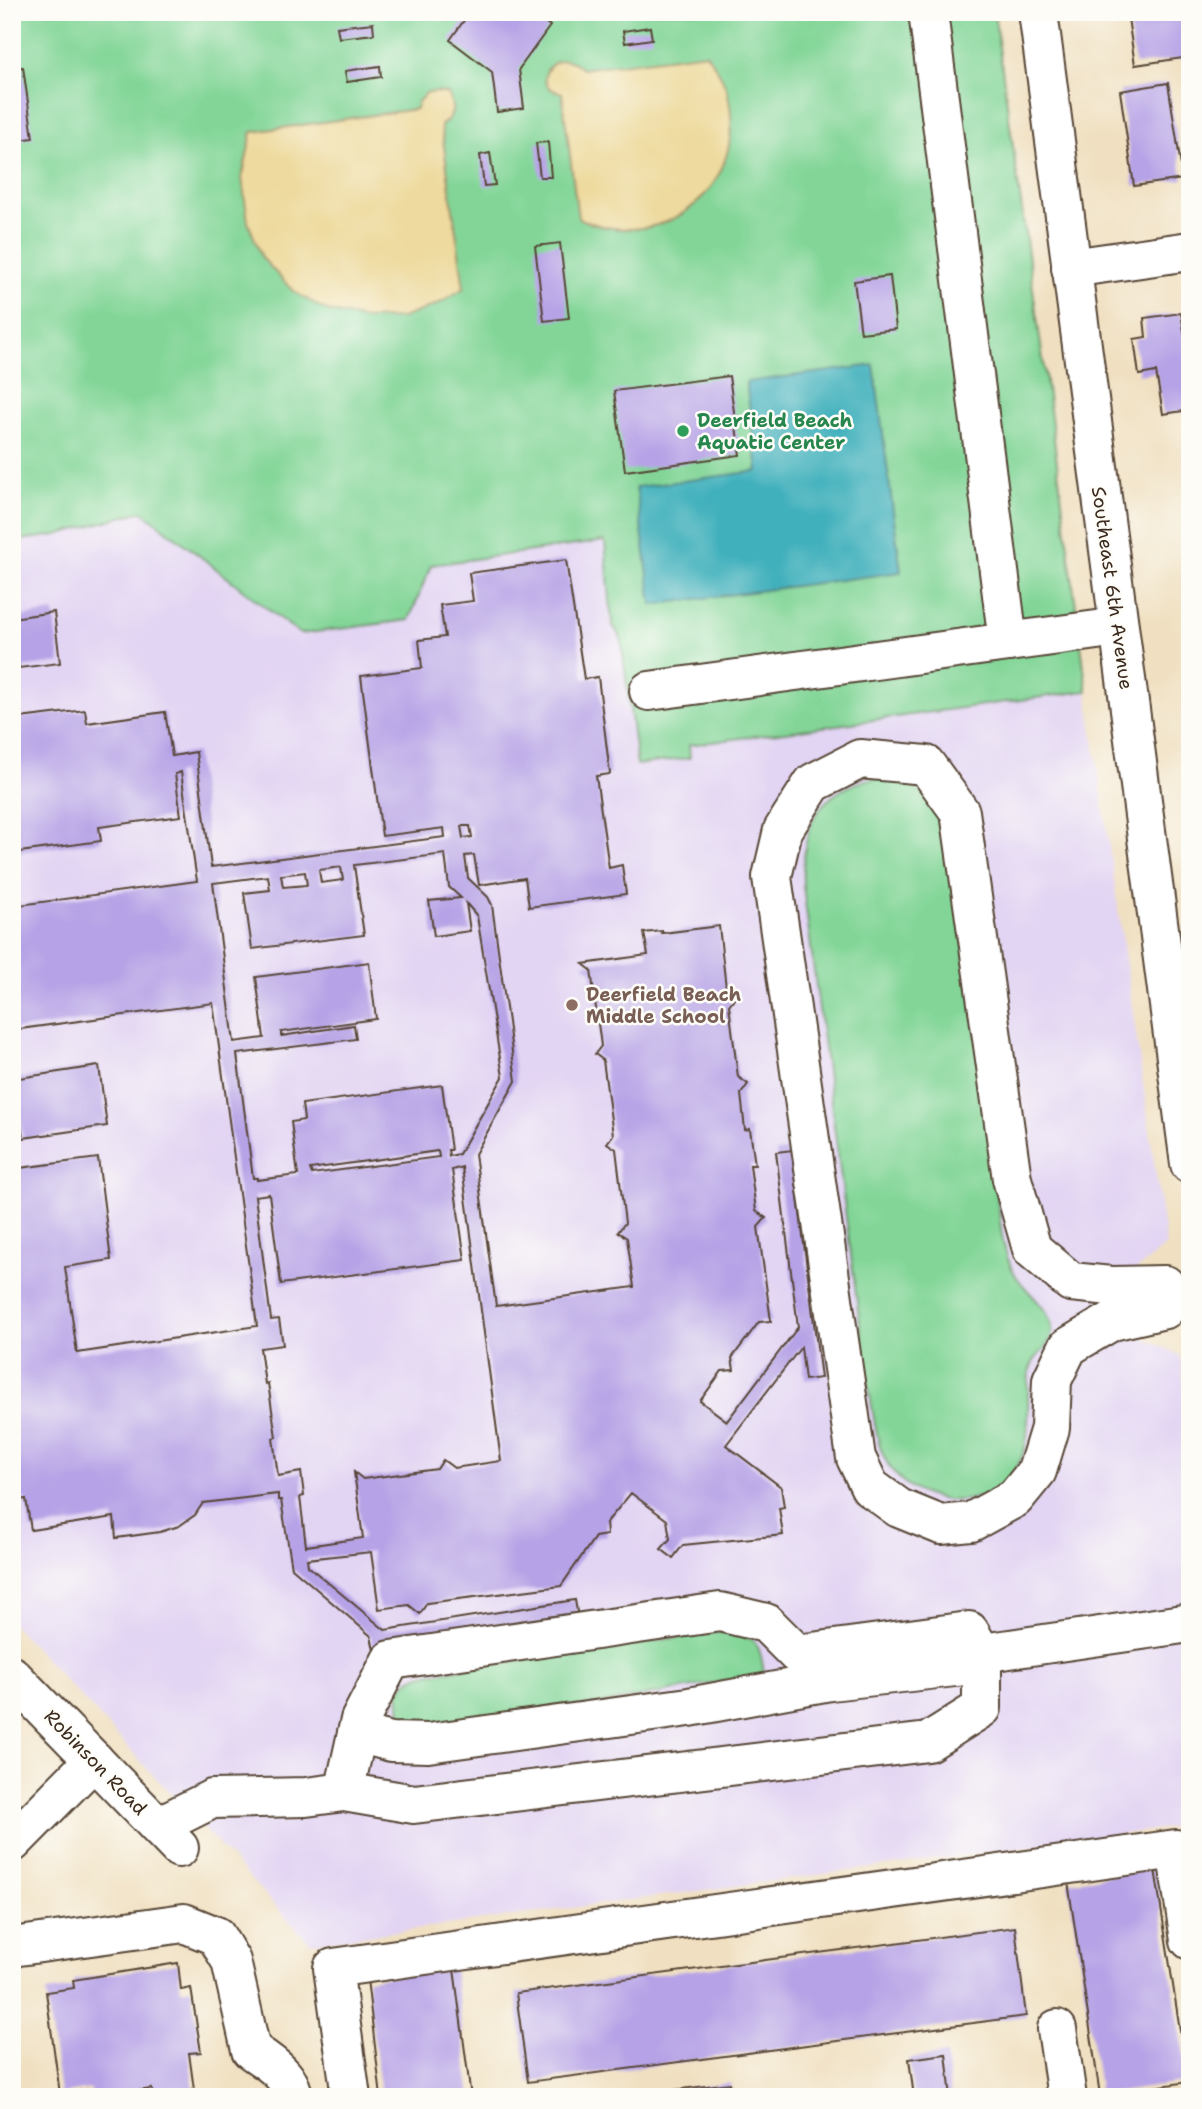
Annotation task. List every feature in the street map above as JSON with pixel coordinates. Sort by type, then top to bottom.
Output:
[{"type":"street","points":[[928,12],[1008,642]]},
{"type":"street","name":"Southeast 6th Avenue","points":[[1038,12],[1190,1164]]},
{"type":"street","points":[[1071,268],[1190,251]]},
{"type":"street","points":[[649,691],[1119,627]]},
{"type":"street","points":[[860,760],[926,765],[960,812],[1012,1180],[1032,1249],[1071,1282],[1111,1286],[1165,1285],[1180,1295],[1165,1309],[1112,1321],[1068,1348],[1052,1380],[1050,1428],[1037,1471],[1015,1498],[971,1522],[942,1525],[900,1508],[870,1487],[856,1458],[772,877],[783,830],[813,783],[860,760]]},
{"type":"street","points":[[720,1612],[766,1623],[797,1654],[969,1631],[982,1658],[982,1708],[928,1742],[414,1804],[344,1791],[360,1720],[391,1660],[720,1612]]},
{"type":"street","points":[[358,1733],[391,1742],[428,1742],[689,1707],[830,1681],[1190,1623]]},
{"type":"street","name":"Robinson Road","points":[[12,1676],[168,1837],[212,1799],[306,1797],[344,1791]]},
{"type":"street","points":[[12,1843],[94,1760]]},
{"type":"street","points":[[351,2097],[333,1968],[1183,1848],[1190,1940]]},
{"type":"street","points":[[12,1947],[184,1923],[216,1936],[232,1961],[251,2050],[278,2069],[293,2097]]},
{"type":"street","points":[[1057,2029],[1067,2097]]},
{"type":"shaded area","name":"Deerfield Beach Middle School","points":[[142,511],[300,634],[431,565],[605,541],[612,623],[621,638],[636,765],[690,758],[689,745],[1087,691],[1166,1245],[1120,1284],[1125,1329],[1180,1355],[1190,1430],[1190,1825],[310,1943],[12,1623],[12,541],[57,535]]},
{"type":"green space","points":[[12,12],[994,12],[1087,691],[689,745],[690,758],[637,765],[621,638],[612,624],[605,541],[431,565],[409,620],[300,634],[142,511],[57,535],[12,541]]},
{"type":"green space","points":[[879,777],[896,780],[926,794],[937,807],[952,843],[1002,1236],[1013,1271],[1047,1313],[1052,1328],[1047,1346],[1034,1361],[1029,1374],[1028,1431],[1019,1463],[1006,1480],[990,1492],[971,1499],[950,1500],[930,1496],[912,1488],[896,1475],[881,1448],[865,1363],[803,886],[805,845],[817,814],[827,801],[840,791]]},
{"type":"green space","points":[[716,1632],[752,1640],[760,1652],[764,1674],[485,1725],[404,1724],[401,1718],[399,1691],[408,1681],[419,1675]]},
{"type":"sand","points":[[706,53],[727,91],[731,125],[726,156],[714,183],[695,204],[671,220],[642,228],[611,228],[578,218],[562,93],[551,89],[546,83],[547,71],[558,61],[565,60],[574,62],[582,69]]},
{"type":"sand","points":[[426,93],[448,94],[452,107],[449,119],[441,125],[464,288],[438,304],[402,318],[364,319],[327,311],[293,291],[262,258],[248,222],[242,178],[252,132],[416,109]]},
{"type":"water","points":[[874,365],[901,572],[652,605],[636,487],[758,471],[746,382]]},
{"type":"building","points":[[470,12],[532,12],[550,26],[519,69],[524,108],[497,112],[492,72],[450,40]]},
{"type":"building","points":[[1100,12],[1190,12],[1190,57],[1135,65],[1128,18],[1101,22]]},
{"type":"building","points":[[373,23],[374,34],[339,38],[337,27]]},
{"type":"building","points":[[650,27],[652,39],[625,43],[623,31]]},
{"type":"building","points":[[380,66],[381,77],[347,82],[345,71]]},
{"type":"building","points":[[23,67],[33,138],[12,141],[12,68]]},
{"type":"building","points":[[1168,83],[1183,179],[1134,186],[1120,91]]},
{"type":"building","points":[[548,142],[551,177],[540,177],[536,143]]},
{"type":"building","points":[[490,153],[495,185],[484,186],[480,155]]},
{"type":"building","points":[[560,243],[569,318],[544,321],[535,246]]},
{"type":"building","points":[[890,276],[896,329],[861,333],[854,281]]},
{"type":"building","points":[[1181,313],[1186,343],[1190,343],[1190,410],[1163,414],[1156,372],[1139,375],[1134,339],[1146,337],[1144,318]]},
{"type":"building","points":[[729,376],[740,455],[625,471],[614,391]]},
{"type":"building","points":[[1184,550],[1190,550],[1190,577],[1188,577]]},
{"type":"building","points":[[566,560],[584,679],[598,677],[610,774],[596,776],[609,868],[622,865],[626,894],[529,907],[525,878],[479,885],[474,855],[465,856],[468,878],[488,897],[492,905],[516,1081],[475,1154],[496,1306],[634,1287],[627,1238],[618,1232],[625,1223],[616,1149],[607,1143],[613,1135],[603,1060],[595,1054],[601,1046],[591,970],[583,964],[648,955],[644,933],[719,926],[726,988],[737,995],[729,1005],[738,1077],[748,1084],[741,1094],[745,1130],[750,1129],[755,1165],[750,1165],[756,1211],[766,1218],[758,1227],[771,1321],[759,1322],[732,1358],[734,1370],[722,1371],[700,1401],[727,1421],[798,1327],[776,1152],[792,1150],[821,1378],[805,1380],[801,1347],[726,1445],[781,1487],[784,1507],[779,1508],[783,1535],[683,1545],[673,1558],[661,1549],[670,1539],[667,1520],[631,1493],[606,1523],[607,1535],[595,1537],[561,1586],[427,1603],[420,1614],[409,1605],[379,1609],[371,1552],[307,1559],[308,1566],[385,1630],[575,1600],[578,1618],[374,1650],[371,1636],[292,1568],[278,1494],[203,1503],[195,1515],[179,1526],[160,1532],[116,1538],[114,1517],[31,1530],[26,1499],[12,1501],[12,1169],[98,1158],[111,1260],[65,1267],[77,1353],[257,1326],[213,1003],[12,1030],[12,906],[197,881],[181,772],[175,774],[181,816],[99,827],[101,841],[12,853],[12,719],[85,710],[87,723],[165,712],[172,756],[196,752],[211,867],[445,837],[444,828],[382,836],[361,676],[422,668],[419,640],[445,637],[440,605],[473,601],[469,573]],"holes":[[[461,826],[470,826],[472,837],[463,838]],[[445,854],[449,887],[461,898],[429,901],[434,936],[470,931],[466,903],[477,916],[503,1077],[459,1154],[449,1156],[448,1150],[451,1150],[442,1085],[302,1104],[304,1120],[291,1122],[298,1175],[257,1180],[253,1178],[237,1054],[356,1039],[354,1025],[281,1036],[281,1032],[376,1019],[369,962],[256,977],[264,1038],[234,1042],[213,883],[268,876],[270,890],[244,893],[252,949],[364,935],[354,865]],[[341,867],[343,880],[321,883],[319,870]],[[305,872],[307,885],[283,887],[281,875]],[[438,1151],[439,1157],[312,1174],[310,1169]],[[462,1167],[501,1461],[454,1468],[443,1460],[437,1469],[363,1479],[354,1472],[363,1538],[306,1546],[300,1497],[304,1496],[301,1472],[278,1476],[273,1438],[276,1437],[260,1348],[283,1345],[279,1319],[271,1320],[255,1196],[269,1194],[281,1284],[465,1260],[452,1170]]]},
{"type":"building","points":[[54,612],[60,663],[19,668],[12,618]]},
{"type":"building","points":[[99,1066],[107,1126],[23,1138],[20,1115],[12,1116],[12,1079]]},
{"type":"building","points":[[1155,1869],[1188,2082],[1100,2095],[1068,1882]]},
{"type":"building","points":[[1015,1927],[1026,2016],[528,2082],[516,1993]]},
{"type":"building","points":[[178,1963],[181,1990],[191,1988],[201,2052],[189,2053],[194,2090],[153,2096],[152,2089],[98,2097],[92,2097],[91,2089],[60,2094],[46,1992],[74,1988],[73,1980]]},
{"type":"building","points":[[454,1969],[471,2097],[381,2097],[367,1979]]},
{"type":"building","points":[[946,2054],[951,2097],[914,2097],[909,2059]]},
{"type":"building","points":[[730,2083],[732,2097],[666,2097],[666,2091]]},
{"type":"place","name":"Deerfield Beach Aquatic Center","points":[[683,431]]},
{"type":"place","name":"Deerfield Beach Middle School","points":[[572,1005]]}]
